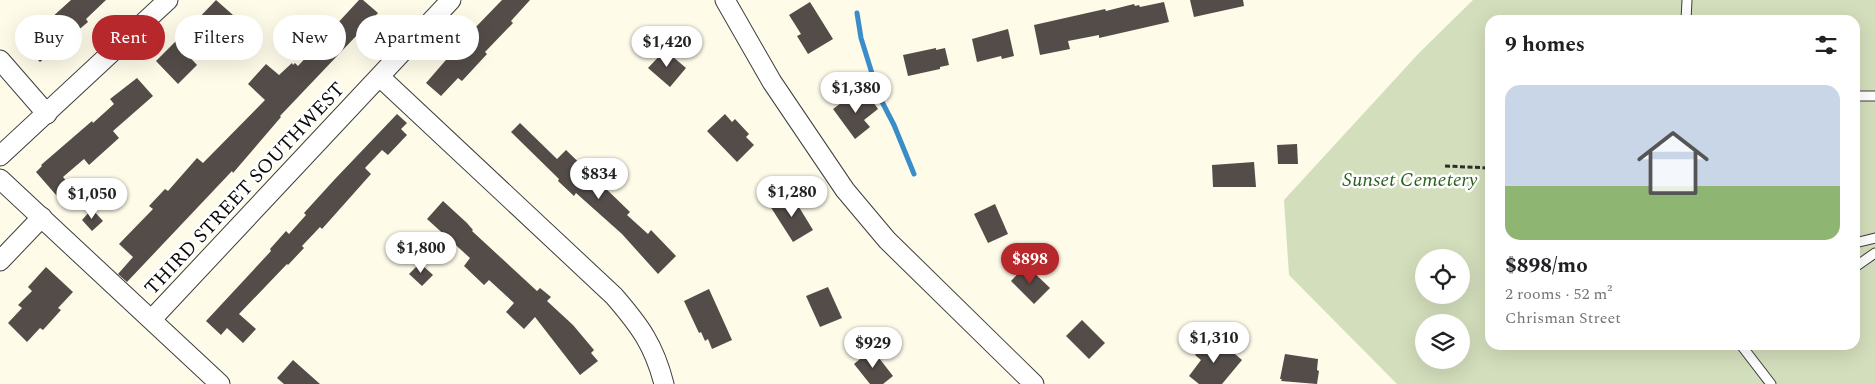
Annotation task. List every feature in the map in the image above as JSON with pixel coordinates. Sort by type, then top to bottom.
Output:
[{"type":"street","points":[[0,156],[168,0]]},
{"type":"street","name":"THIRD STREET SOUTHWEST","points":[[152,319],[451,0]]},
{"type":"street","points":[[725,0],[772,82],[845,190],[887,240],[1034,384]]},
{"type":"street","points":[[0,60],[46,114]]},
{"type":"street","points":[[380,77],[614,296],[637,322],[658,359],[664,384]]},
{"type":"street","points":[[0,178],[220,384]]},
{"type":"street","points":[[0,261],[42,217]]},
{"type":"lane","points":[[1686,15],[1687,0]]},
{"type":"lane","points":[[1860,96],[1875,96]]},
{"type":"lane","points":[[1860,242],[1875,238]]},
{"type":"lane","points":[[1860,264],[1875,253]]},
{"type":"lane","points":[[1744,350],[1771,384]]},
{"type":"path","points":[[1445,166],[1485,168]]},
{"type":"green space","name":"Sunset Cemetery","points":[[1473,0],[1875,0],[1875,384],[1397,384],[1289,275],[1284,200],[1419,53]]},
{"type":"building","points":[[71,0],[106,0],[86,19],[88,22],[82,27],[82,15],[54,15]]},
{"type":"building","points":[[216,0],[233,15],[202,15]]},
{"type":"building","points":[[359,0],[363,0],[378,13],[376,15],[356,15],[356,36],[346,47],[345,15]]},
{"type":"building","points":[[502,0],[530,0],[511,21],[513,23],[485,52],[487,54],[462,81],[458,78],[441,96],[426,83],[446,60],[479,60],[479,24]]},
{"type":"building","points":[[1190,0],[1243,0],[1244,6],[1194,17]]},
{"type":"building","points":[[810,2],[833,39],[808,54],[797,36],[801,34],[789,15]]},
{"type":"building","points":[[1164,2],[1169,22],[1099,38],[1099,35],[1068,41],[1070,49],[1040,55],[1034,25],[1105,9],[1106,11],[1134,4],[1140,7]]},
{"type":"building","points":[[1008,29],[1014,56],[1002,59],[1001,56],[977,62],[972,39]]},
{"type":"building","points":[[175,42],[175,60],[192,60],[197,65],[178,84],[156,61],[165,60],[165,52]]},
{"type":"building","points":[[936,48],[936,50],[945,48],[949,65],[940,67],[940,69],[908,76],[903,55]]},
{"type":"building","points":[[665,50],[686,68],[670,87],[648,68]]},
{"type":"building","points":[[304,60],[333,60],[280,116],[233,173],[232,171],[127,282],[118,274],[133,257],[119,244],[153,209],[149,206],[165,189],[168,191],[197,158],[203,163],[265,100],[248,84],[266,64],[279,75],[292,63],[298,66]]},
{"type":"building","points":[[137,78],[153,96],[113,131],[119,138],[89,165],[84,159],[63,177],[75,192],[63,203],[36,172],[41,165],[114,104],[110,99]]},
{"type":"building","points":[[866,92],[878,109],[864,120],[870,127],[855,139],[833,109],[848,98],[851,103]]},
{"type":"building","points":[[397,114],[407,123],[401,129],[407,135],[388,155],[382,150],[365,168],[371,174],[322,229],[320,227],[302,246],[304,248],[239,314],[256,329],[243,343],[227,328],[221,335],[206,321],[271,251],[270,249],[286,231],[289,234],[306,215],[304,213]]},
{"type":"building","points":[[725,114],[732,122],[735,119],[749,134],[746,137],[754,145],[737,162],[707,131]]},
{"type":"building","points":[[520,123],[557,159],[566,150],[630,212],[627,215],[648,234],[651,230],[676,256],[658,274],[622,234],[576,193],[574,196],[511,132]]},
{"type":"building","points":[[1297,144],[1298,164],[1278,164],[1277,145]]},
{"type":"building","points":[[1254,162],[1256,187],[1213,187],[1212,165]]},
{"type":"building","points":[[791,194],[813,230],[793,242],[770,206]]},
{"type":"building","points":[[443,201],[467,223],[472,231],[537,291],[540,288],[551,297],[547,301],[573,325],[594,350],[591,353],[598,361],[580,375],[535,317],[524,329],[506,312],[514,303],[489,280],[484,285],[464,266],[470,258],[427,219]]},
{"type":"building","points":[[995,204],[1008,234],[988,243],[974,214]]},
{"type":"building","points":[[92,209],[103,221],[92,231],[82,220]]},
{"type":"building","points":[[420,263],[433,275],[422,286],[409,274]]},
{"type":"building","points":[[1026,265],[1050,288],[1034,304],[1011,281]]},
{"type":"building","points":[[46,267],[73,292],[58,308],[61,310],[43,330],[40,328],[27,342],[8,323],[22,308],[18,305],[32,291],[28,287]]},
{"type":"building","points":[[828,287],[842,318],[820,327],[806,296]]},
{"type":"building","points":[[709,289],[732,340],[712,349],[708,339],[705,341],[701,332],[699,333],[684,301]]},
{"type":"building","points":[[1082,320],[1105,343],[1089,359],[1066,336]]},
{"type":"building","points":[[1209,337],[1227,351],[1229,349],[1242,360],[1222,384],[1199,384],[1189,376],[1201,360],[1195,355]]},
{"type":"building","points":[[872,349],[893,376],[883,384],[870,384],[854,364]]},
{"type":"building","points":[[1285,354],[1318,359],[1317,384],[1281,381]]},
{"type":"building","points":[[293,360],[320,384],[284,384],[277,378]]},
{"type":"waterway","points":[[857,13],[861,38],[879,96],[894,125],[914,174]]}]
